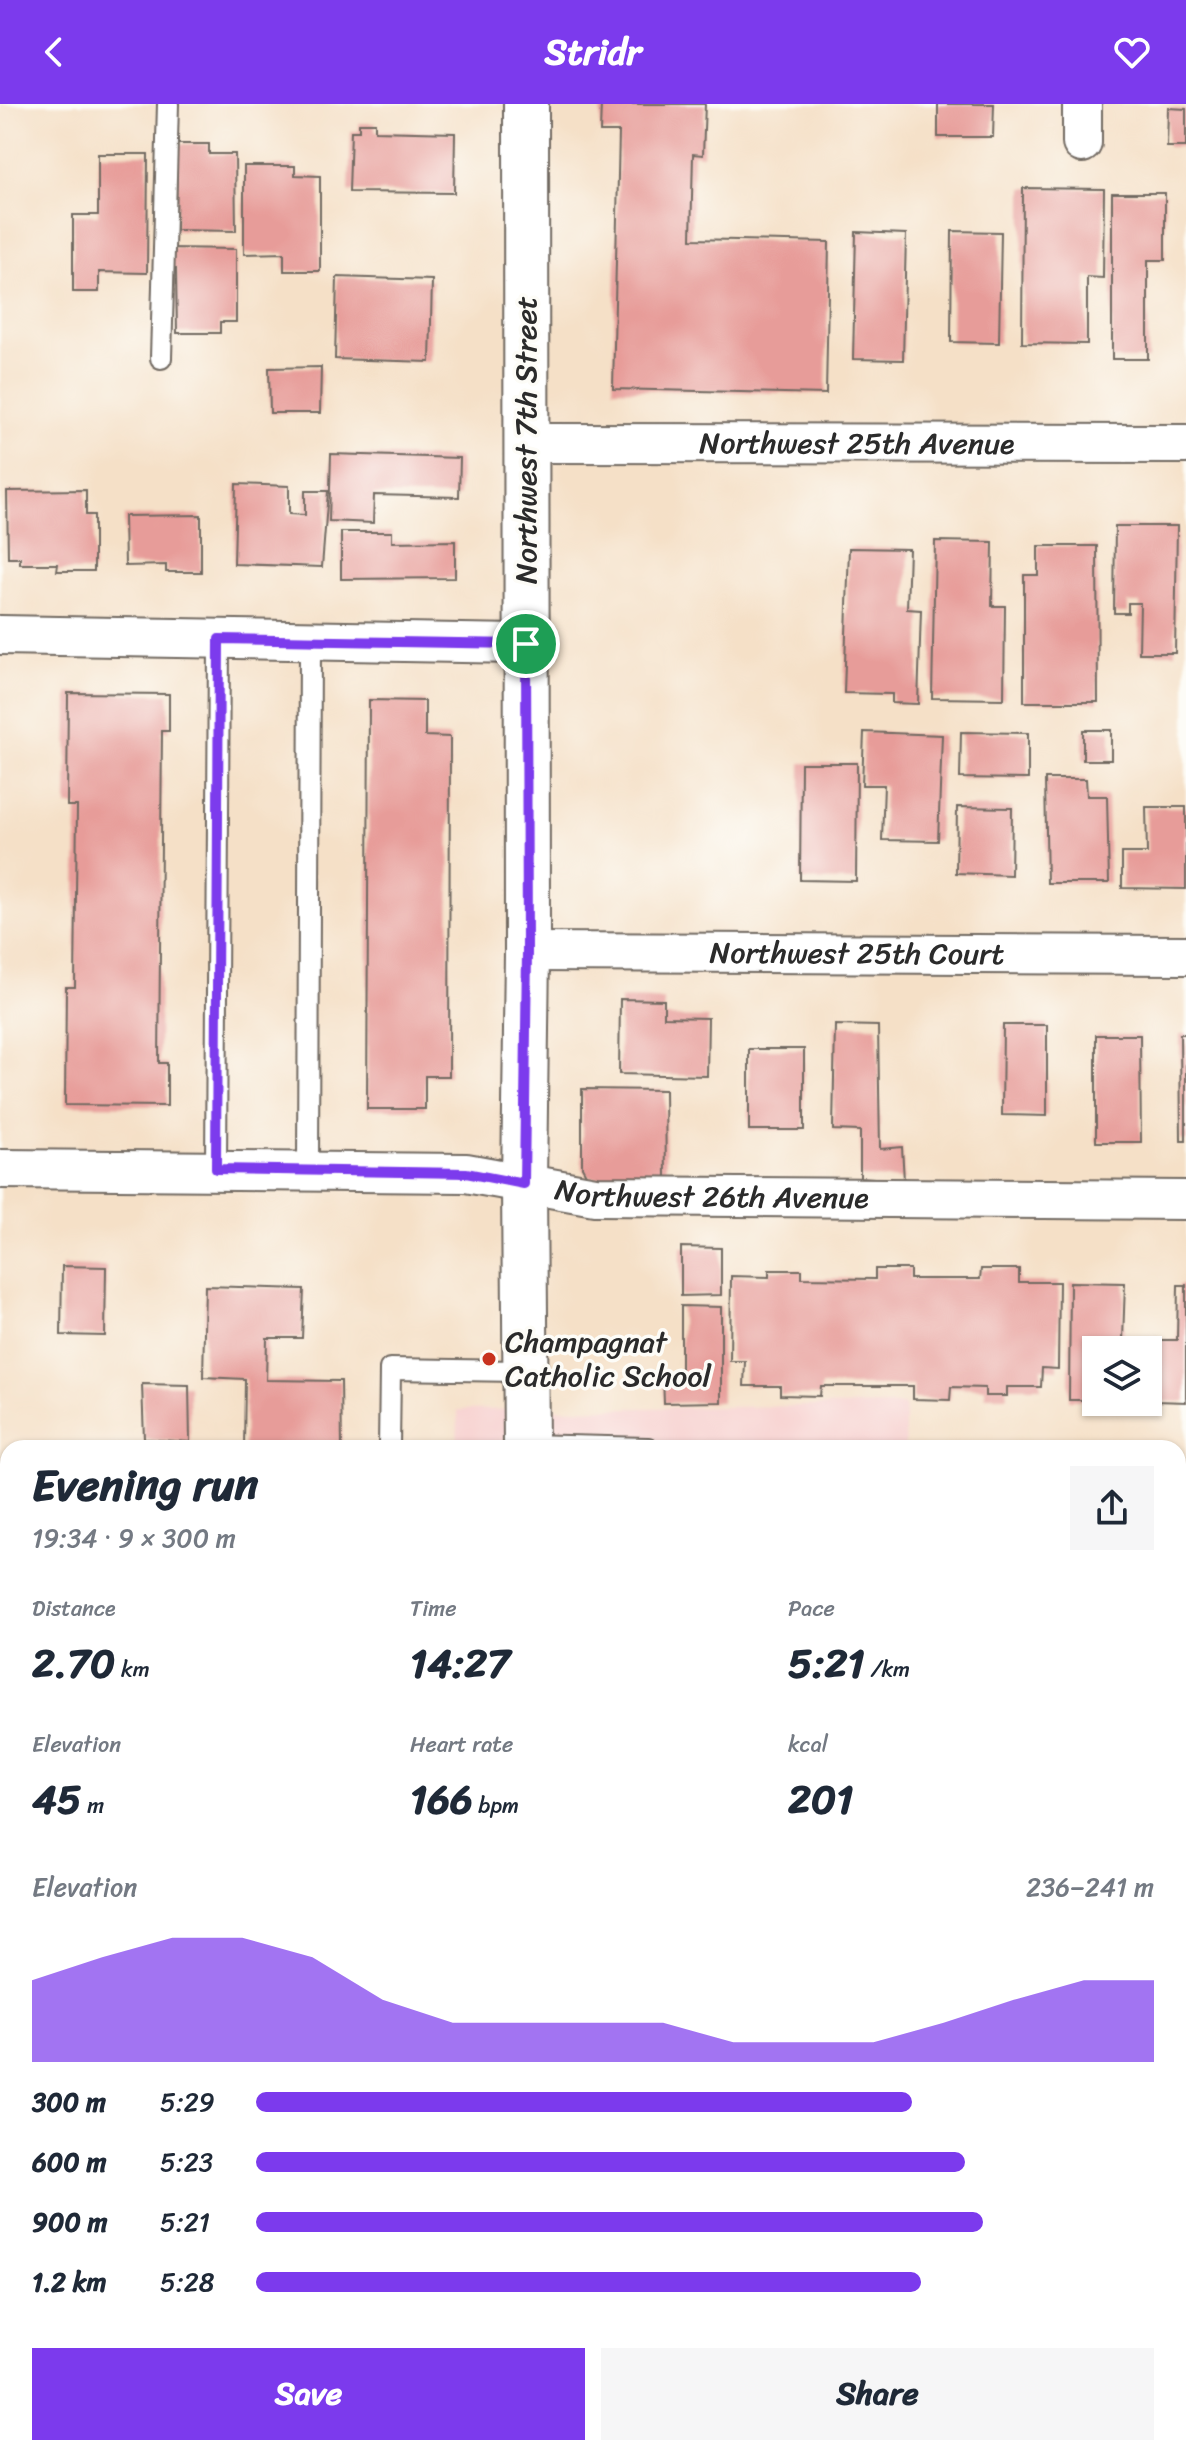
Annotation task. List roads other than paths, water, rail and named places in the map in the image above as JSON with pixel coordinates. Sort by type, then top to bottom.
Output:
[{"type":"main road","name":"Northwest 7th Street","points":[[526,104],[526,1440]]},
{"type":"street","points":[[1082,104],[1082,143]]},
{"type":"street","name":"Northwest 25th Avenue","points":[[527,443],[1186,444]]},
{"type":"street","points":[[0,635],[526,644]]},
{"type":"street","name":"Northwest 25th Court","points":[[527,952],[1186,955]]},
{"type":"street","name":"Northwest 26th Avenue","points":[[0,1169],[466,1173],[595,1196],[1186,1200]]},
{"type":"lane","points":[[161,358],[168,104]]},
{"type":"lane","points":[[216,1169],[219,639]]},
{"type":"lane","points":[[308,1170],[310,641]]},
{"type":"lane","points":[[389,1440],[390,1369],[525,1371]]},
{"type":"place","name":"Champagnat Catholic School","points":[[489,1359]]}]
